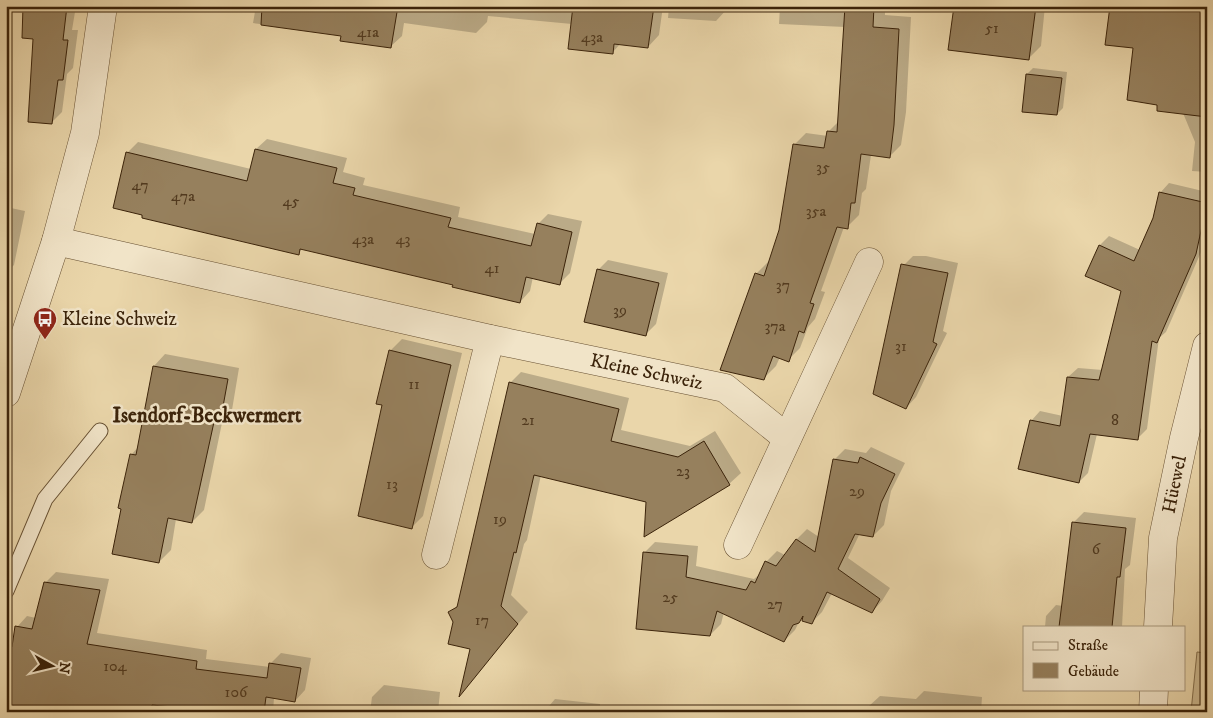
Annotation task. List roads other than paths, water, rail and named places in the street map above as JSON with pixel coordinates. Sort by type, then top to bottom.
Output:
[{"type":"street","points":[[6,392],[16,326],[56,241],[85,133],[103,6]]},
{"type":"street","name":"Kleine Schweiz","points":[[56,241],[490,339],[725,388],[787,438]]},
{"type":"street","points":[[738,545],[869,262]]},
{"type":"street","points":[[436,555],[490,339]]},
{"type":"street","name":"Hüewel","points":[[1158,626],[1163,538],[1184,438],[1207,346]]},
{"type":"street","points":[[1153,712],[1154,690]]},
{"type":"lane","points":[[6,591],[45,499],[100,431]]},
{"type":"place","name":"Kleine Schweiz","points":[[45,340]]},
{"type":"district","name":"Isendorf-Beckwermert","points":[[207,416]]}]
